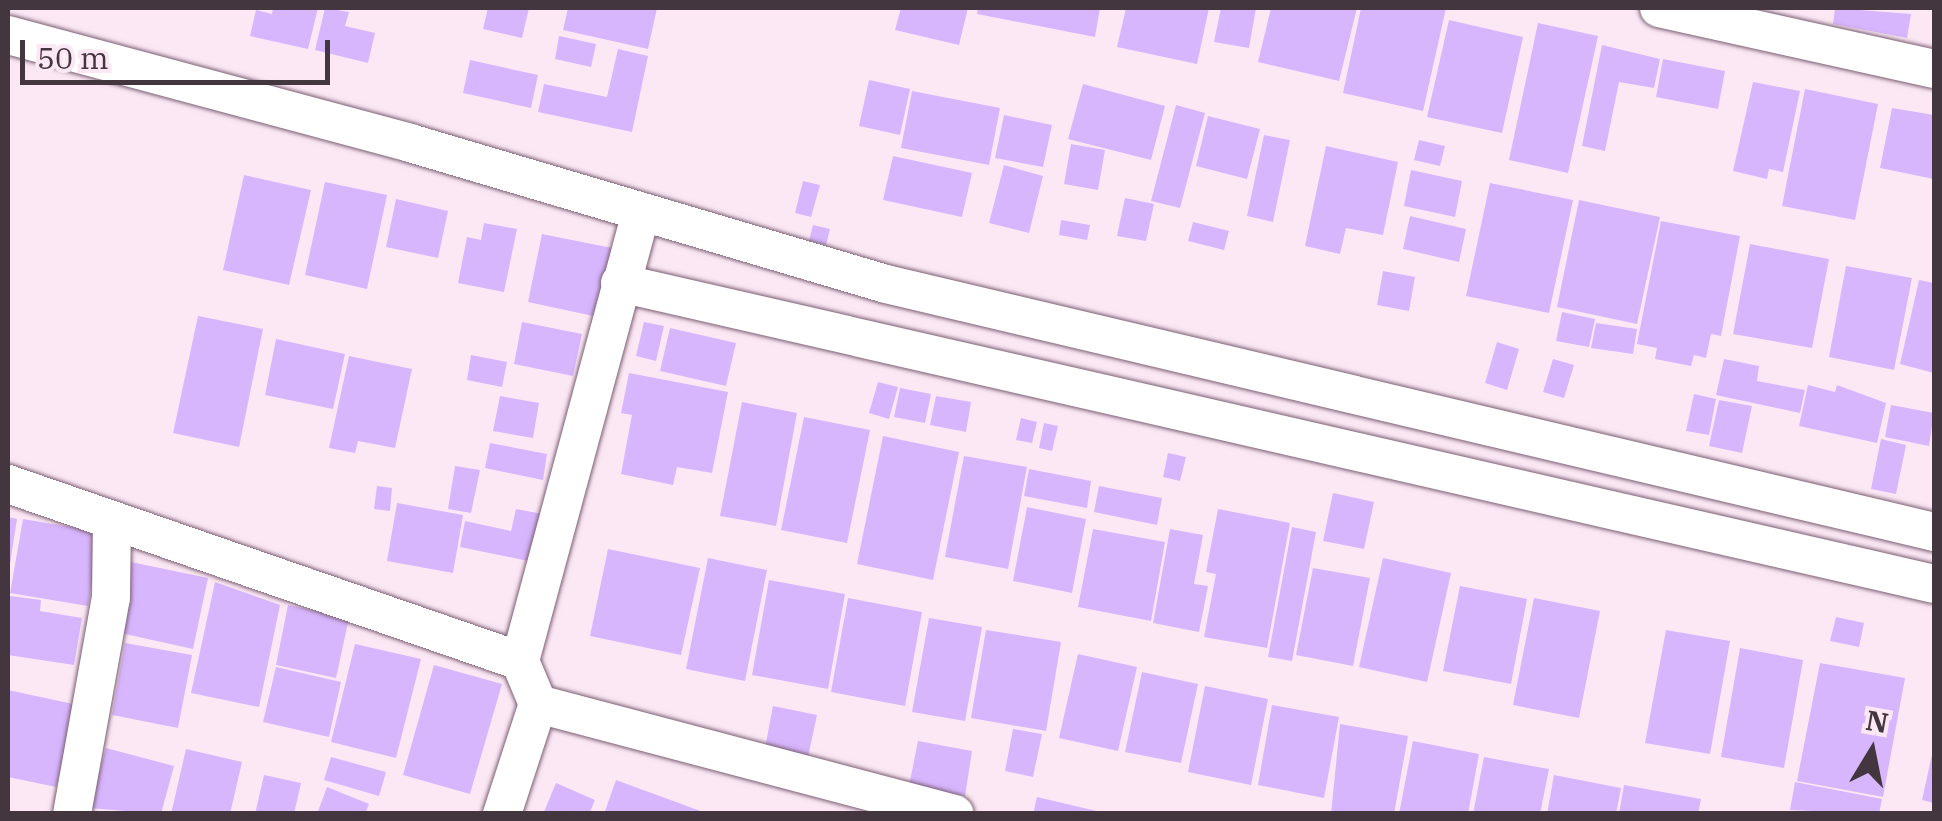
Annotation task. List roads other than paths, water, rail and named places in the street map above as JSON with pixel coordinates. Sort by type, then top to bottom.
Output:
[{"type":"street","points":[[1658,8],[1934,69]]},
{"type":"street","points":[[8,35],[886,284],[1934,532]]},
{"type":"street","points":[[502,814],[538,704],[520,661],[641,212]]},
{"type":"street","points":[[620,283],[1934,584]]},
{"type":"street","points":[[1384,461],[1397,407]]},
{"type":"street","points":[[8,484],[520,661]]},
{"type":"street","points":[[72,814],[111,598],[112,520]]},
{"type":"street","points":[[538,704],[955,814]]}]
